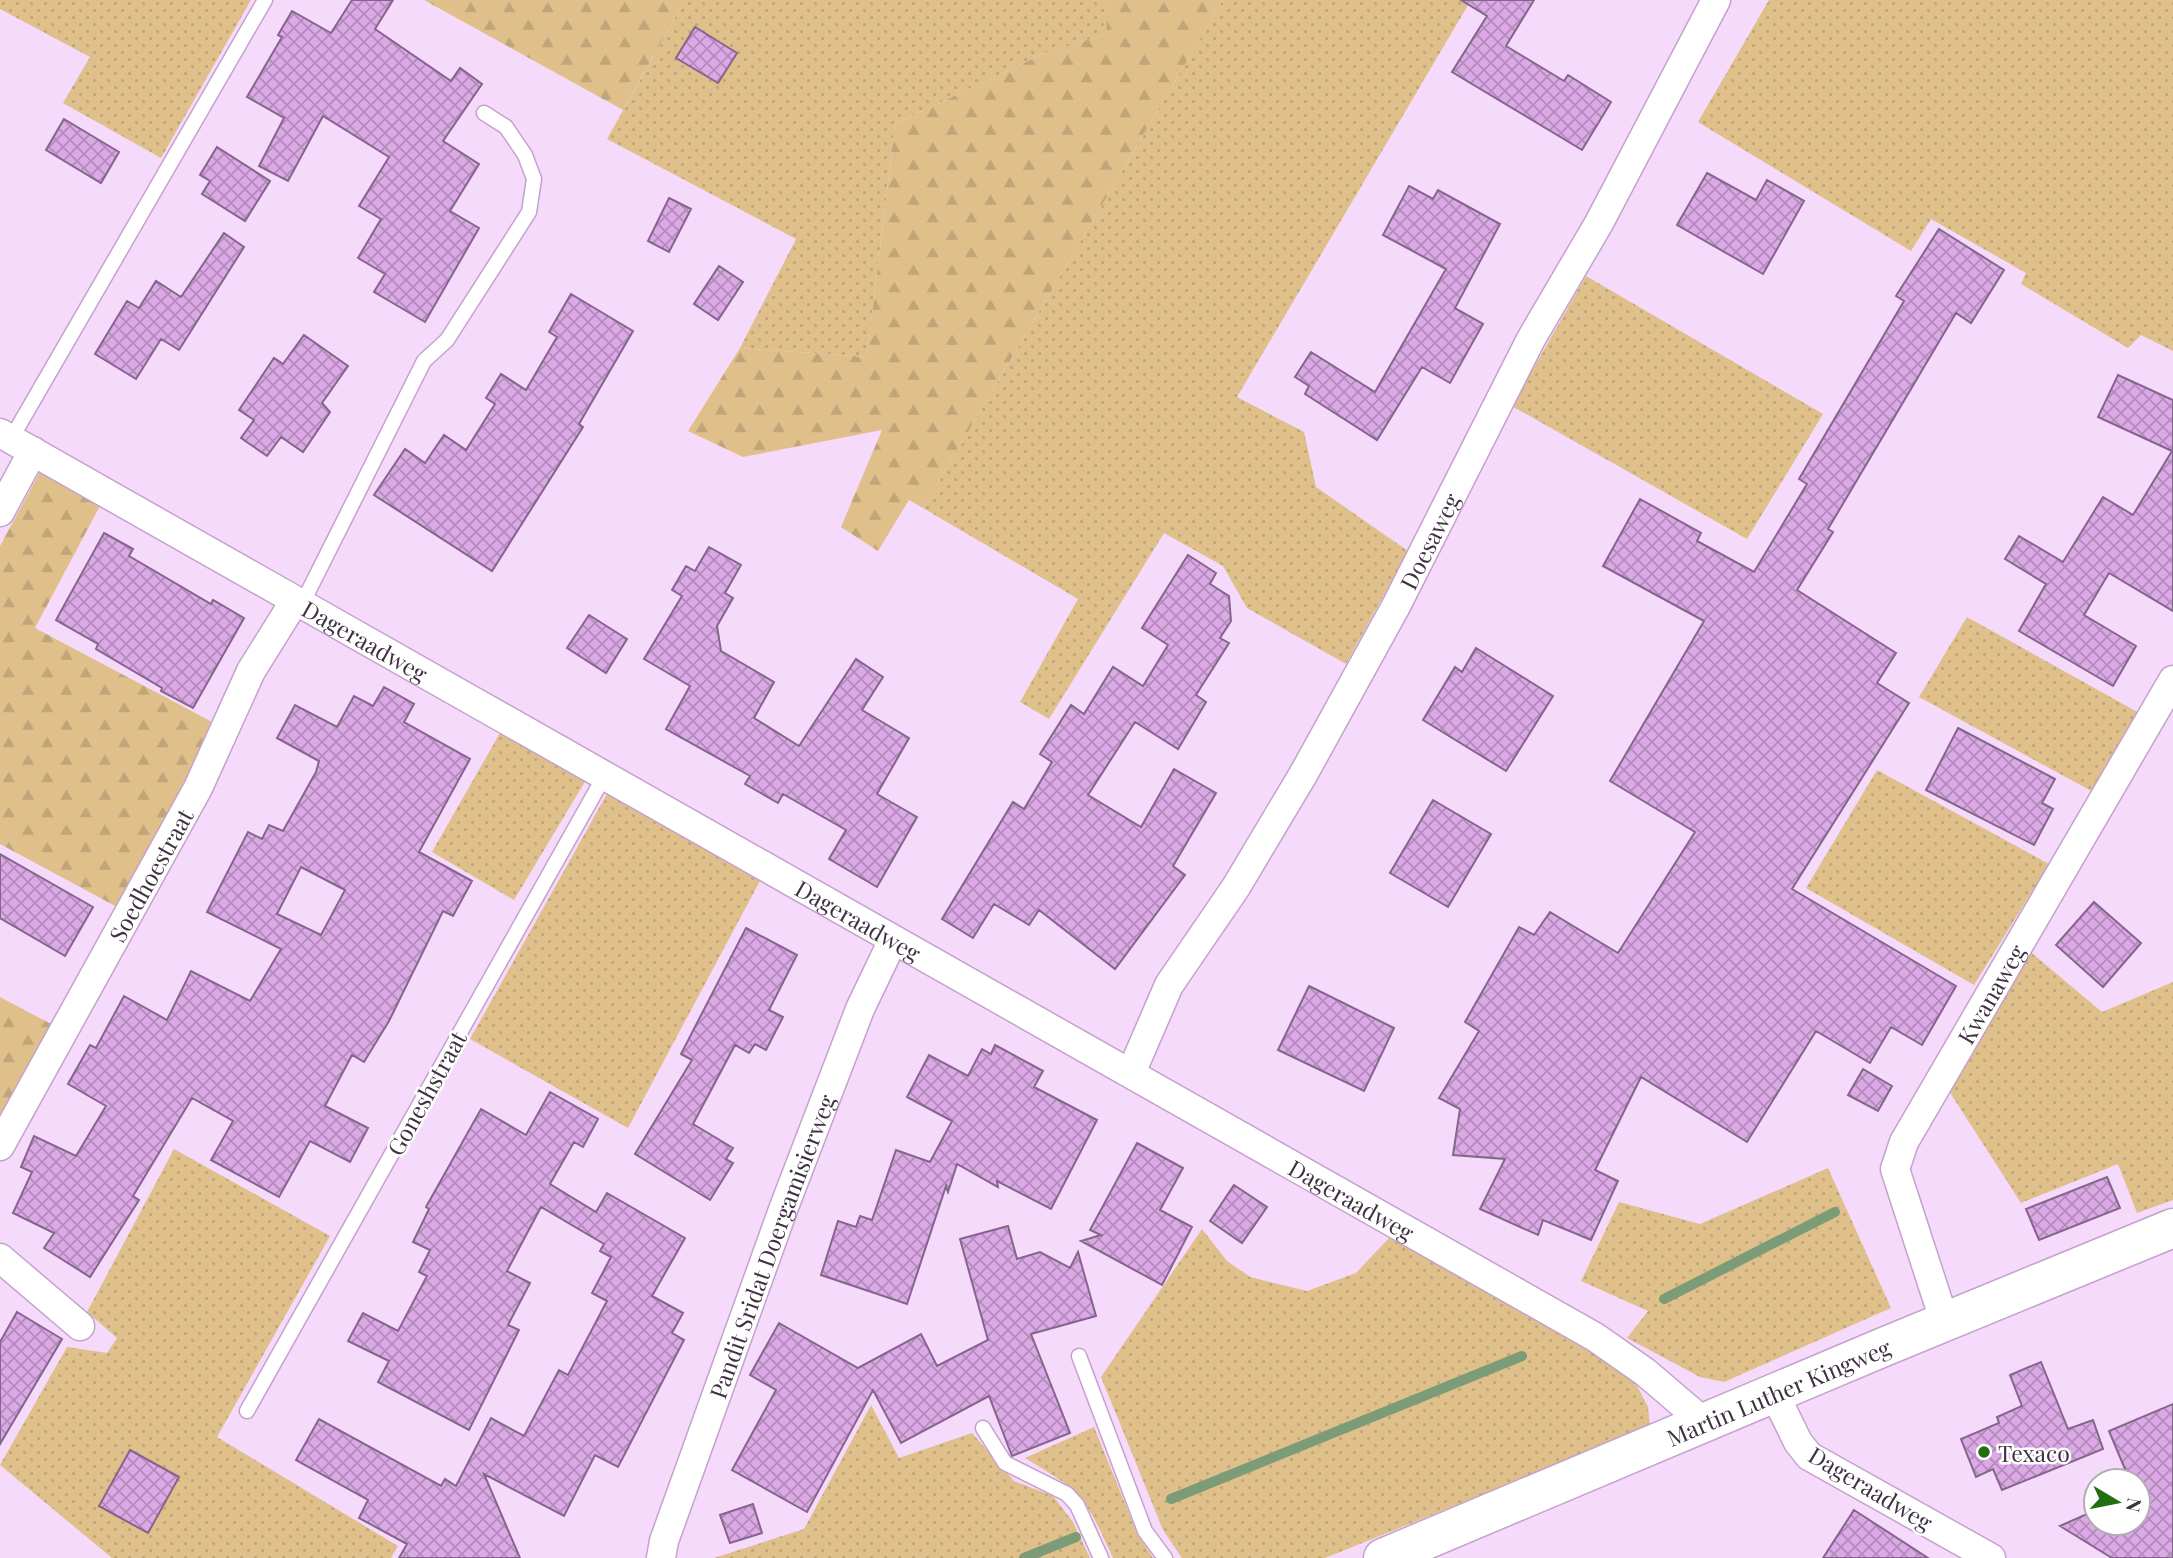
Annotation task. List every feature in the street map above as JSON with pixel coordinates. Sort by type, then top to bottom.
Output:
[{"type":"main road","name":"Martin Luther Kingweg","points":[[1383,1558],[2173,1228]]},
{"type":"street","name":"Doesaweg","points":[[1131,1073],[1169,985],[1249,864],[1396,606],[1531,340],[1599,223],[1716,0]]},
{"type":"street","points":[[0,512],[15,441]]},
{"type":"street","name":"Dageraadweg","points":[[15,441],[297,604],[1595,1337],[1645,1371],[1706,1424]]},
{"type":"street","name":"Soedhoestraat","points":[[0,1146],[198,788],[251,671],[297,604]]},
{"type":"street","name":"Kwanaweg","points":[[1945,1323],[1895,1169],[1901,1151],[2173,680]]},
{"type":"street","name":"Pandit Sridat Doergamisierweg","points":[[661,1558],[664,1541],[784,1208],[860,1009],[893,940]]},
{"type":"street","points":[[0,1258],[80,1326]]},
{"type":"street","name":"Dageraadweg","points":[[1775,1395],[1798,1442],[1810,1456],[1991,1558]]},
{"type":"lane","points":[[15,441],[265,0]]},
{"type":"lane","points":[[297,604],[424,361],[447,340],[529,212],[534,179],[525,155],[506,127],[484,113]]},
{"type":"lane","name":"Goneshstraat","points":[[247,1411],[604,775]]},
{"type":"lane","points":[[1079,1356],[1145,1531],[1165,1558]]},
{"type":"lane","points":[[983,1428],[1005,1463],[1067,1494],[1077,1505],[1101,1558]]},
{"type":"green space","points":[[0,0],[251,0],[161,158],[63,103],[90,57],[0,9]]},
{"type":"green space","points":[[424,0],[685,0],[623,110]]},
{"type":"green space","points":[[685,0],[1106,0],[1108,34],[1045,53],[895,124],[867,357],[740,348],[796,239],[607,139]]},
{"type":"green space","points":[[1106,0],[1223,0],[923,508],[909,500],[878,551],[841,527],[882,430],[743,457],[688,431],[740,348],[867,357],[895,124],[1045,53],[1107,34]]},
{"type":"green space","points":[[1223,0],[1471,0],[1237,397],[1304,432],[1316,487],[1408,551],[1346,664],[1247,608],[1223,566],[1164,533],[1049,719],[1020,702],[1078,599],[923,508]]},
{"type":"green space","points":[[1769,0],[2173,0],[2173,351],[2141,335],[2128,348],[2021,284],[2026,273],[1931,219],[1911,251],[1698,122]]},
{"type":"green space","points":[[1586,276],[1823,414],[1747,539],[1512,406]]},
{"type":"green space","points":[[41,470],[101,504],[35,628],[214,723],[119,908],[0,844],[0,546]]},
{"type":"green space","points":[[1967,617],[2141,714],[2095,793],[1919,697]]},
{"type":"green space","points":[[500,733],[586,780],[514,900],[432,852]]},
{"type":"green space","points":[[1877,770],[2049,864],[1974,985],[1806,888]]},
{"type":"green space","points":[[608,792],[761,879],[628,1128],[470,1039]]},
{"type":"green space","points":[[2027,949],[2102,1012],[2173,982],[2173,1200],[2137,1213],[2118,1164],[2021,1203],[1949,1091]]},
{"type":"green space","points":[[0,997],[53,1025],[0,1118]]},
{"type":"green space","points":[[174,1149],[330,1236],[217,1437],[398,1546],[391,1558],[112,1558],[0,1465],[67,1347],[107,1353],[117,1338],[87,1312]]},
{"type":"green space","points":[[1828,1168],[1891,1308],[1724,1382],[1700,1377],[1627,1338],[1648,1311],[1581,1281],[1619,1202],[1700,1224]]},
{"type":"green space","points":[[1202,1229],[1227,1261],[1250,1277],[1307,1291],[1356,1273],[1389,1238],[1600,1353],[1634,1380],[1648,1407],[1650,1427],[1325,1558],[1182,1558],[1163,1530],[1101,1377]]},
{"type":"green space","points":[[871,1405],[899,1458],[972,1433],[1014,1481],[1053,1496],[1073,1522],[1090,1558],[714,1558],[804,1529]]},
{"type":"green space","points":[[1094,1427],[1137,1533],[1153,1558],[1113,1558],[1096,1521],[1080,1498],[1059,1480],[1025,1458]]},
{"type":"building","points":[[352,0],[393,0],[375,29],[451,81],[460,68],[482,84],[443,141],[479,164],[450,211],[479,228],[425,322],[374,292],[385,274],[358,258],[381,219],[359,206],[389,157],[323,116],[288,181],[259,166],[284,118],[247,97],[282,37],[278,35],[292,11],[331,33]]},
{"type":"building","points":[[1461,0],[1534,0],[1506,46],[1564,81],[1568,75],[1611,102],[1582,150],[1452,72],[1487,16]]},
{"type":"building","points":[[695,27],[737,53],[718,83],[676,58]]},
{"type":"building","points":[[64,119],[119,152],[101,183],[46,150]]},
{"type":"building","points":[[217,147],[270,181],[245,221],[202,194],[210,181],[200,175]]},
{"type":"building","points":[[1707,173],[1756,200],[1767,180],[1804,201],[1763,274],[1677,225]]},
{"type":"building","points":[[1409,186],[1433,199],[1438,190],[1500,224],[1455,308],[1483,324],[1450,383],[1422,367],[1377,440],[1305,394],[1309,386],[1295,377],[1311,352],[1375,392],[1446,269],[1383,235]]},
{"type":"building","points":[[669,198],[691,209],[669,252],[648,241]]},
{"type":"building","points":[[1939,229],[2004,270],[1971,323],[1956,313],[1828,529],[1833,532],[1797,590],[1896,653],[1877,683],[1909,703],[1792,889],[1956,986],[1922,1045],[1891,1027],[1870,1063],[1816,1031],[1747,1142],[1641,1077],[1595,1170],[1618,1181],[1591,1240],[1543,1220],[1538,1235],[1480,1209],[1505,1159],[1453,1155],[1460,1109],[1439,1098],[1479,1031],[1465,1022],[1519,927],[1534,935],[1550,912],[1618,953],[1695,832],[1610,781],[1704,621],[1603,566],[1640,499],[1701,533],[1697,541],[1754,572],[1807,484],[1799,479],[1904,301],[1896,296]]},
{"type":"building","points":[[224,233],[244,247],[179,350],[161,339],[136,379],[95,354],[127,301],[139,308],[156,281],[181,297]]},
{"type":"building","points":[[719,266],[743,282],[718,320],[694,304]]},
{"type":"building","points":[[571,294],[633,331],[579,424],[583,427],[492,571],[374,495],[405,449],[425,463],[444,435],[466,450],[495,404],[486,398],[501,374],[526,390],[557,337],[549,332]]},
{"type":"building","points":[[304,335],[348,366],[322,403],[330,412],[303,452],[281,437],[267,456],[241,438],[254,420],[239,410],[274,358],[283,364]]},
{"type":"building","points":[[2118,375],[2173,400],[2173,611],[2109,573],[2084,615],[2136,646],[2113,686],[2019,631],[2046,584],[2005,559],[2019,536],[2063,562],[2103,497],[2133,515],[2172,451],[2098,417]]},
{"type":"building","points":[[104,533],[133,549],[129,556],[211,604],[213,600],[244,618],[193,708],[161,691],[162,688],[96,649],[98,644],[56,620]]},
{"type":"building","points":[[709,547],[741,565],[725,593],[733,598],[717,626],[721,651],[774,682],[754,718],[799,746],[856,659],[883,677],[862,710],[909,738],[877,794],[917,817],[877,887],[829,859],[846,830],[783,794],[778,803],[745,784],[750,776],[666,729],[690,686],[644,659],[682,596],[672,590],[686,566],[695,571]]},
{"type":"building","points":[[1188,555],[1216,573],[1210,584],[1229,596],[1231,621],[1220,638],[1229,643],[1196,695],[1206,702],[1178,749],[1135,722],[1088,795],[1141,827],[1174,769],[1216,793],[1173,866],[1185,875],[1115,969],[1039,910],[1029,925],[994,904],[973,938],[942,919],[1013,802],[1024,809],[1052,762],[1040,754],[1071,705],[1084,714],[1113,667],[1143,686],[1168,645],[1142,628]]},
{"type":"building","points":[[589,615],[627,639],[606,673],[567,648]]},
{"type":"building","points":[[1476,648],[1553,696],[1506,771],[1423,720],[1455,667],[1462,672]]},
{"type":"building","points":[[384,687],[414,704],[404,722],[470,759],[419,852],[472,881],[453,916],[443,911],[389,1021],[364,1062],[352,1055],[325,1106],[368,1128],[350,1162],[310,1141],[279,1197],[211,1160],[233,1121],[192,1098],[133,1196],[139,1200],[90,1277],[44,1248],[54,1233],[13,1213],[32,1172],[21,1167],[34,1136],[76,1156],[106,1106],[68,1084],[90,1045],[96,1048],[124,996],[167,1020],[191,971],[250,1001],[281,949],[207,912],[248,832],[262,839],[269,825],[283,831],[316,772],[319,761],[277,738],[295,705],[337,727],[354,696],[373,706]],"holes":[[[301,867],[345,890],[321,935],[277,914]]]},
{"type":"building","points":[[1958,728],[2055,779],[2042,803],[2053,809],[2034,845],[1926,790]]},
{"type":"building","points":[[1433,800],[1491,834],[1448,907],[1390,873]]},
{"type":"building","points":[[0,854],[93,907],[65,956],[0,918]]},
{"type":"building","points":[[2094,902],[2141,943],[2103,987],[2056,945]]},
{"type":"building","points":[[746,928],[797,955],[769,1010],[783,1017],[766,1050],[755,1044],[749,1053],[735,1045],[693,1124],[733,1148],[726,1159],[733,1163],[710,1200],[635,1154],[692,1060],[681,1054]]},
{"type":"building","points":[[1309,986],[1394,1028],[1364,1091],[1278,1050]]},
{"type":"building","points":[[995,1045],[1043,1071],[1034,1087],[1097,1120],[1051,1209],[997,1181],[998,1187],[957,1164],[948,1192],[946,1186],[907,1304],[821,1275],[838,1221],[856,1227],[860,1216],[872,1220],[896,1150],[930,1162],[952,1121],[907,1097],[929,1055],[968,1076],[982,1049],[991,1054]]},
{"type":"building","points":[[1863,1069],[1892,1086],[1878,1111],[1848,1095]]},
{"type":"building","points":[[550,1092],[598,1119],[583,1147],[574,1142],[550,1184],[596,1212],[607,1193],[685,1238],[652,1296],[683,1313],[672,1333],[684,1340],[618,1467],[595,1455],[564,1516],[484,1474],[520,1558],[399,1558],[407,1544],[359,1518],[368,1500],[296,1460],[319,1419],[441,1486],[445,1479],[456,1486],[491,1418],[524,1436],[559,1370],[568,1375],[607,1301],[592,1293],[611,1257],[600,1251],[604,1244],[541,1207],[507,1271],[530,1283],[508,1325],[519,1330],[469,1430],[378,1382],[389,1361],[348,1341],[363,1313],[398,1331],[427,1276],[419,1272],[430,1250],[413,1242],[429,1209],[426,1207],[481,1109],[526,1135]]},
{"type":"building","points":[[1137,1143],[1183,1168],[1160,1210],[1192,1227],[1162,1285],[1081,1241],[1101,1235],[1090,1230]]},
{"type":"building","points":[[2107,1177],[2120,1208],[2039,1240],[2026,1209]]},
{"type":"building","points":[[1234,1185],[1267,1207],[1242,1243],[1210,1221]]},
{"type":"building","points":[[1008,1226],[1017,1259],[1040,1252],[1070,1268],[1078,1252],[1096,1316],[1031,1334],[1070,1433],[1012,1456],[989,1396],[901,1443],[873,1390],[807,1512],[732,1470],[776,1390],[750,1375],[779,1323],[858,1368],[921,1334],[937,1366],[988,1340],[960,1239]]},
{"type":"building","points":[[17,1312],[62,1339],[0,1444],[0,1342]]},
{"type":"building","points":[[2041,1362],[2068,1429],[2093,1420],[2103,1449],[2002,1490],[1993,1469],[1976,1477],[1961,1439],[1999,1423],[1997,1417],[2022,1406],[2010,1375]]},
{"type":"building","points":[[2173,1404],[2173,1558],[2112,1558],[2060,1526],[2082,1516],[2082,1537],[2152,1537],[2152,1467],[2124,1467],[2109,1431]]},
{"type":"building","points":[[130,1450],[179,1477],[148,1533],[99,1506]]},
{"type":"building","points":[[753,1504],[762,1533],[730,1543],[720,1515]]},
{"type":"building","points":[[1854,1510],[1928,1558],[1823,1558]]},
{"type":"waterway","points":[[1664,1299],[1835,1212]]},
{"type":"waterway","points":[[1171,1499],[1522,1356]]},
{"type":"waterway","points":[[1024,1558],[1076,1537]]},
{"type":"place","name":"Texaco","points":[[1984,1452]]}]
